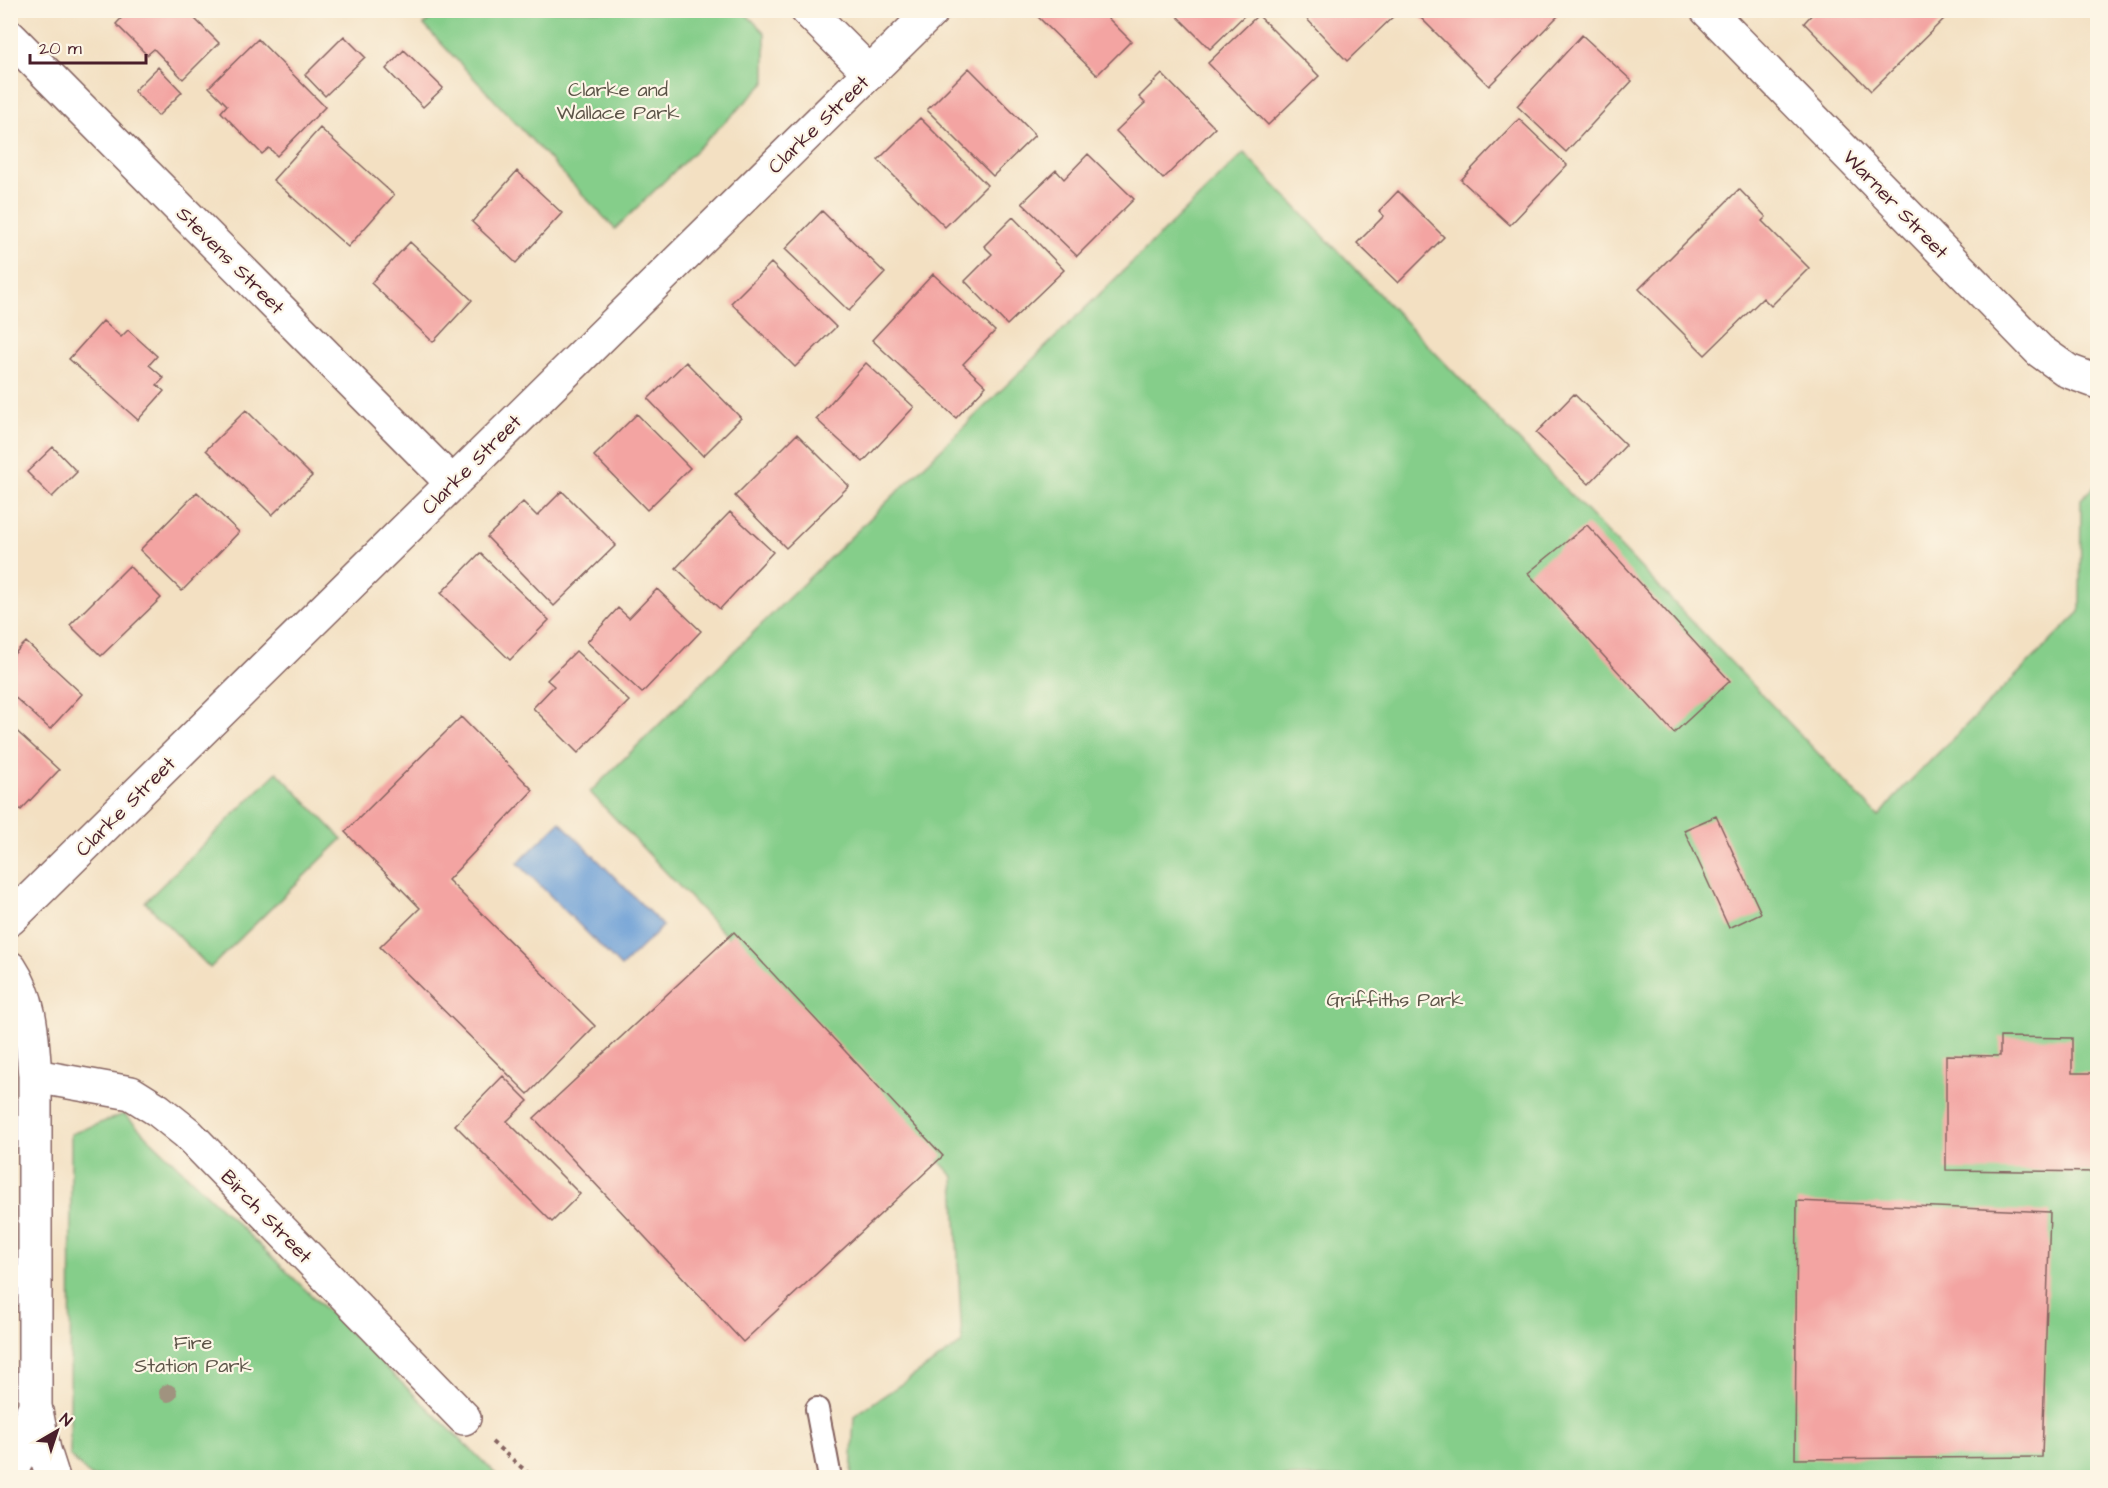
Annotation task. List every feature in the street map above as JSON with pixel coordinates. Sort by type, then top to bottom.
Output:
[{"type":"street","points":[[807,10],[870,73]]},
{"type":"street","name":"Clarke Street","points":[[10,919],[933,10]]},
{"type":"street","name":"Warner Street","points":[[1707,10],[2040,351],[2068,371],[2097,382]]},
{"type":"street","name":"Stevens Street","points":[[10,37],[452,483]]},
{"type":"street","points":[[10,968],[24,994],[31,1022],[35,1076],[34,1406],[53,1478]]},
{"type":"street","name":"Birch Street","points":[[35,1076],[131,1093],[158,1110],[187,1133],[464,1418]]},
{"type":"street","points":[[10,1475],[23,1445],[34,1406]]},
{"type":"lane","points":[[817,1409],[830,1478]]},
{"type":"path","points":[[464,1418],[534,1478]]},
{"type":"green space","name":"Clarke and Wallace Park","points":[[439,10],[743,11],[765,33],[765,83],[615,229],[424,25]]},
{"type":"green space","name":"Griffiths Park","points":[[1244,153],[1879,817],[1900,791],[2080,612],[2081,499],[2097,483],[2097,1477],[851,1477],[854,1416],[962,1343],[954,1177],[590,792]]},
{"type":"green space","points":[[277,772],[342,839],[210,968],[145,902]]},
{"type":"green space","name":"Fire Station Park","points":[[124,1114],[499,1477],[91,1477],[70,1456],[71,1134]]},
{"type":"water","points":[[560,822],[663,926],[621,967],[518,863]]},
{"type":"building","points":[[129,10],[199,10],[193,17],[219,43],[183,79],[154,49],[147,55],[116,24]]},
{"type":"building","points":[[1031,10],[1100,10],[1131,41],[1097,75]]},
{"type":"building","points":[[1171,10],[1250,10],[1210,49]]},
{"type":"building","points":[[1305,10],[1400,10],[1347,61],[1302,14]]},
{"type":"building","points":[[1416,10],[1553,10],[1558,16],[1489,86],[1415,12]]},
{"type":"building","points":[[1816,10],[1953,10],[1871,91],[1804,23]]},
{"type":"building","points":[[1258,15],[1319,76],[1268,125],[1208,63]]},
{"type":"building","points":[[1582,35],[1632,81],[1566,152],[1517,106]]},
{"type":"building","points":[[344,36],[365,57],[325,96],[305,75]]},
{"type":"building","points":[[258,39],[325,107],[277,156],[269,148],[262,154],[221,112],[227,105],[209,87]]},
{"type":"building","points":[[404,50],[443,88],[423,107],[386,69]]},
{"type":"building","points":[[158,67],[182,92],[158,116],[134,91]]},
{"type":"building","points":[[969,68],[1035,135],[993,176],[927,110]]},
{"type":"building","points":[[1162,74],[1215,128],[1163,179],[1116,131],[1145,103],[1139,97]]},
{"type":"building","points":[[920,118],[987,185],[945,227],[878,160]]},
{"type":"building","points":[[1519,119],[1567,165],[1510,225],[1461,180]]},
{"type":"building","points":[[320,128],[394,195],[348,247],[273,180]]},
{"type":"building","points":[[1088,154],[1134,199],[1077,256],[1022,203],[1056,170],[1064,179]]},
{"type":"building","points":[[517,171],[562,213],[516,263],[472,222]]},
{"type":"building","points":[[1739,189],[1766,217],[1762,221],[1809,268],[1771,306],[1763,298],[1705,355],[1639,289]]},
{"type":"building","points":[[1398,191],[1444,237],[1398,283],[1357,243],[1384,216],[1379,211]]},
{"type":"building","points":[[822,211],[885,273],[849,311],[785,249]]},
{"type":"building","points":[[1013,217],[1064,270],[1007,325],[965,281],[992,254],[984,246]]},
{"type":"building","points":[[410,242],[472,300],[433,342],[371,283]]},
{"type":"building","points":[[771,263],[836,327],[795,367],[731,303]]},
{"type":"building","points":[[933,274],[995,331],[963,364],[986,386],[956,418],[872,340]]},
{"type":"building","points":[[103,321],[121,337],[128,330],[157,356],[149,365],[164,378],[157,385],[164,391],[138,420],[69,359]]},
{"type":"building","points":[[686,362],[741,418],[703,456],[648,399]]},
{"type":"building","points":[[866,363],[914,407],[863,462],[816,419]]},
{"type":"building","points":[[1574,394],[1626,445],[1589,484],[1536,433]]},
{"type":"building","points":[[246,410],[312,476],[272,515],[206,450]]},
{"type":"building","points":[[637,414],[690,468],[647,510],[594,456]]},
{"type":"building","points":[[797,434],[849,486],[786,548],[735,496]]},
{"type":"building","points":[[53,447],[77,472],[52,497],[27,472]]},
{"type":"building","points":[[562,491],[616,545],[554,606],[487,537],[523,502],[537,516]]},
{"type":"building","points":[[197,492],[239,532],[182,591],[140,550]]},
{"type":"building","points":[[730,512],[773,552],[720,609],[676,568]]},
{"type":"building","points":[[1587,525],[1730,681],[1674,733],[1528,573]]},
{"type":"building","points":[[480,553],[549,620],[510,660],[441,593]]},
{"type":"building","points":[[129,566],[161,598],[101,656],[70,625]]},
{"type":"building","points":[[657,589],[701,631],[642,693],[587,642],[618,608],[629,618]]},
{"type":"building","points":[[26,642],[82,694],[50,729],[10,693],[10,658]]},
{"type":"building","points":[[576,651],[629,701],[578,753],[533,708],[554,686],[547,680]]},
{"type":"building","points":[[461,717],[533,790],[448,880],[595,1026],[528,1094],[380,947],[420,908],[345,832]]},
{"type":"building","points":[[10,725],[59,770],[21,810],[10,800]]},
{"type":"building","points":[[1716,816],[1761,913],[1729,928],[1684,830]]},
{"type":"building","points":[[734,932],[943,1156],[743,1342],[534,1118]]},
{"type":"building","points":[[2000,1037],[2072,1038],[2072,1073],[2098,1073],[2098,1172],[1946,1170],[1946,1055],[2000,1056]]},
{"type":"building","points":[[503,1076],[528,1101],[507,1121],[580,1194],[552,1222],[455,1125]]},
{"type":"building","points":[[1797,1201],[2050,1212],[2042,1457],[1795,1459]]}]
